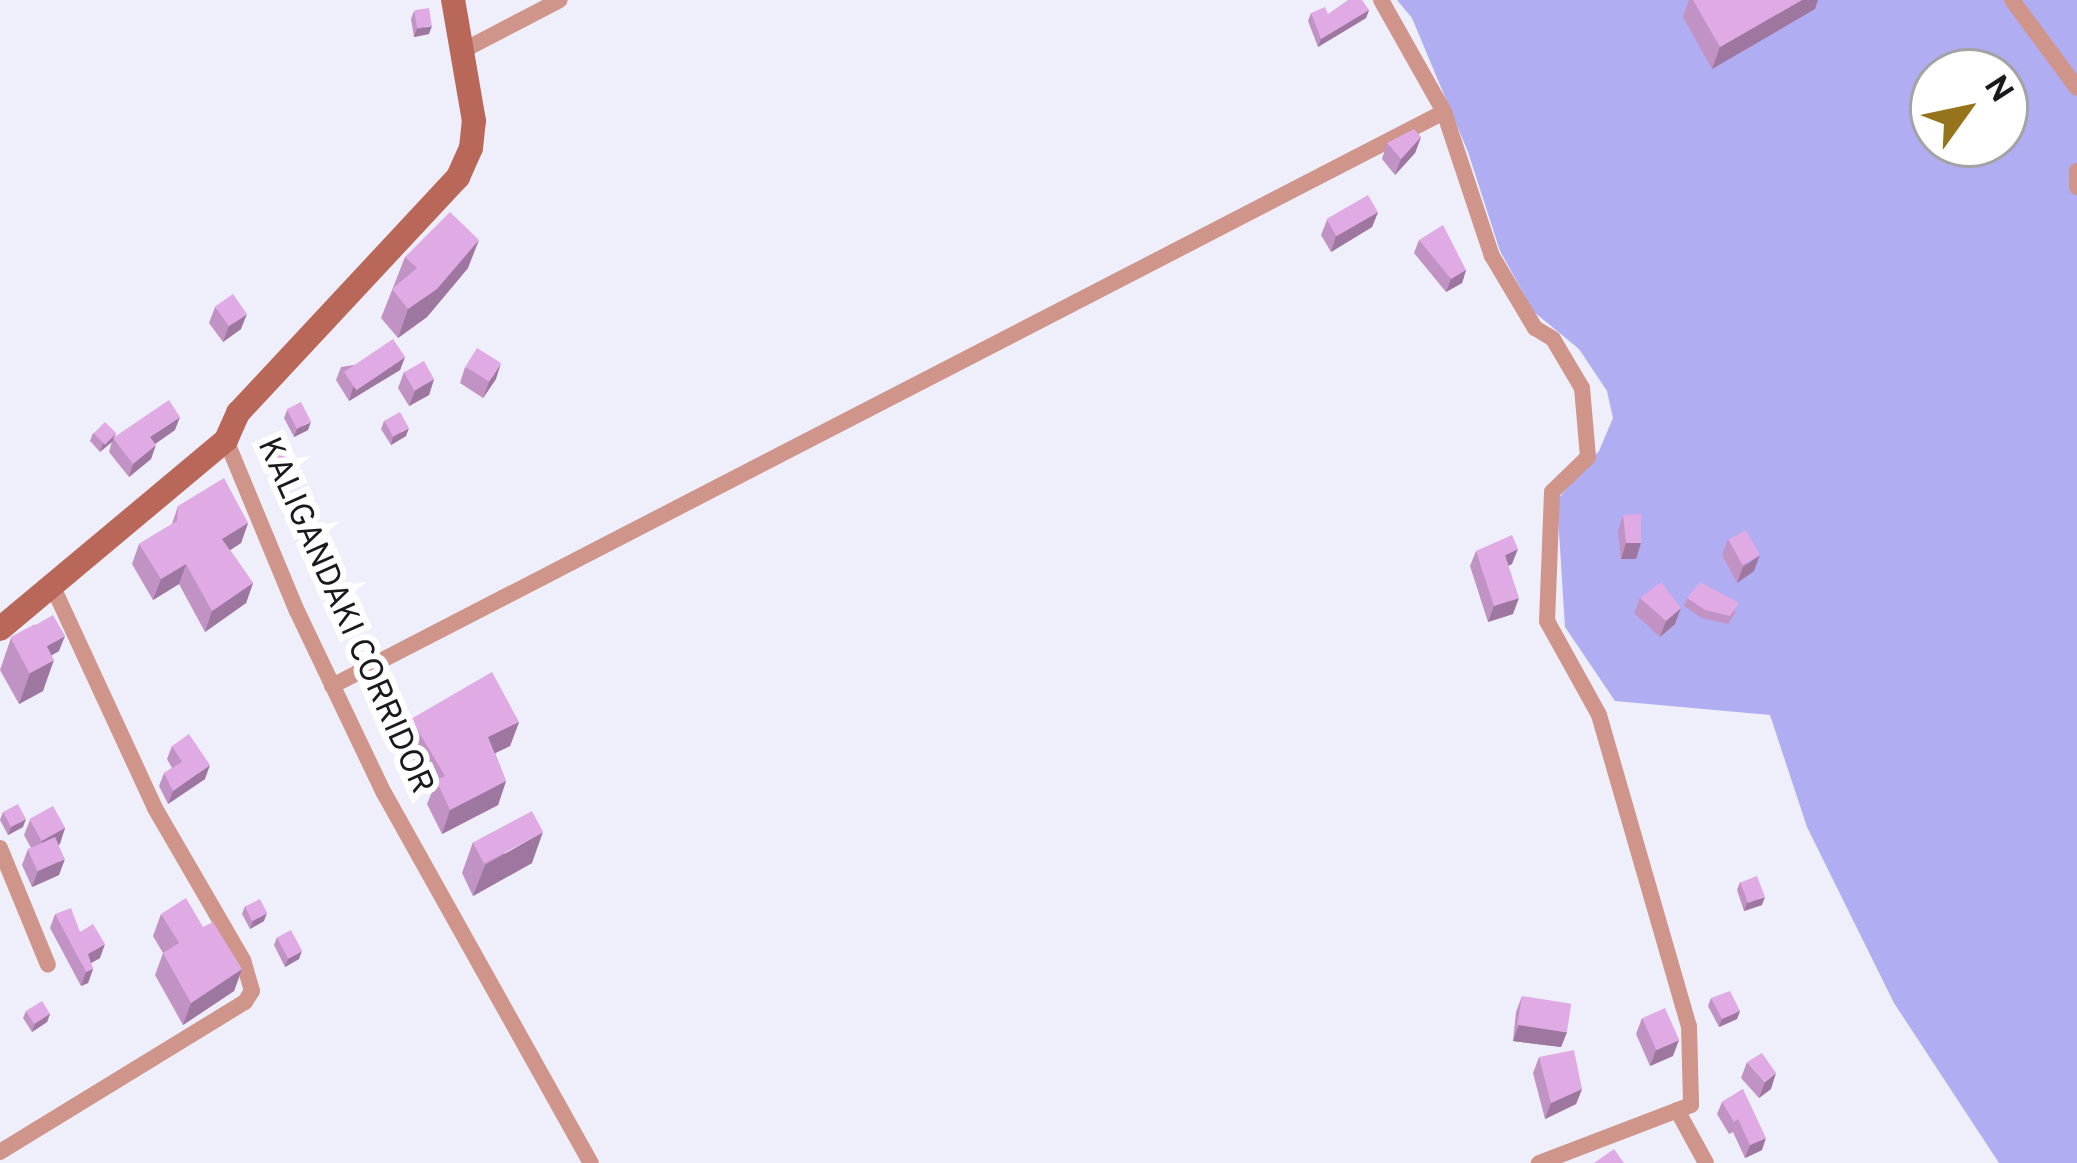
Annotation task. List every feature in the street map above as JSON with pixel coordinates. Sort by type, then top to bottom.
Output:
[{"type":"main road","name":"KALIGANDAKI CORRIDOR","points":[[226,440],[238,413],[458,177],[471,148],[475,121],[453,0]]},
{"type":"main road","points":[[0,629],[226,440]]},
{"type":"street","points":[[462,51],[560,0]]},
{"type":"street","points":[[1381,0],[1444,112],[1492,256],[1535,328],[1553,339],[1582,388],[1588,457],[1552,492],[1547,621],[1599,716],[1689,1026],[1691,1105],[1538,1163]]},
{"type":"street","points":[[2012,0],[2077,88]]},
{"type":"street","points":[[332,686],[1444,112]]},
{"type":"street","points":[[2077,171],[2077,187]]},
{"type":"street","name":"KALIGANDAKI CORRIDOR","points":[[226,440],[332,686],[384,793],[591,1163]]},
{"type":"street","points":[[0,1152],[245,1002],[252,991],[243,960],[154,808],[52,585]]},
{"type":"street","points":[[0,848],[48,965]]},
{"type":"street","points":[[1677,1111],[1706,1163]]},
{"type":"shaded area","points":[[1397,0],[2077,0],[2077,1163],[1999,1163],[1894,1003],[1807,827],[1770,715],[1615,701],[1565,627],[1557,500],[1599,451],[1613,418],[1607,391],[1579,349],[1534,312],[1500,251],[1468,152],[1412,18]]},
{"type":"building","points":[[1348,0],[1362,0],[1369,10],[1321,39],[1311,13],[1325,7],[1328,14]]},
{"type":"building","points":[[1693,0],[1802,0],[1720,47]]},
{"type":"building","points":[[429,8],[432,26],[417,28],[414,10]]},
{"type":"building","points":[[1414,129],[1421,137],[1401,159],[1387,143]]},
{"type":"building","points":[[1368,195],[1378,212],[1336,236],[1326,219]]},
{"type":"building","points":[[450,212],[479,240],[437,289],[408,309],[392,289],[417,268],[405,257]]},
{"type":"building","points":[[1443,225],[1466,270],[1451,279],[1419,240]]},
{"type":"building","points":[[233,294],[247,314],[229,326],[215,307]]},
{"type":"building","points":[[393,339],[405,357],[356,390],[344,372]]},
{"type":"building","points":[[477,348],[501,363],[489,381],[465,367]]},
{"type":"building","points":[[424,361],[434,379],[414,391],[404,372]]},
{"type":"building","points":[[169,400],[180,417],[150,437],[156,445],[133,464],[113,438]]},
{"type":"building","points":[[301,402],[311,422],[297,429],[287,409]]},
{"type":"building","points":[[400,412],[409,428],[393,436],[384,421]]},
{"type":"building","points":[[105,422],[116,433],[105,445],[94,433]]},
{"type":"building","points":[[282,433],[294,452],[278,461],[267,443]]},
{"type":"building","points":[[224,478],[248,523],[222,539],[253,583],[212,611],[186,564],[161,579],[139,544],[177,521],[178,506]]},
{"type":"building","points":[[1641,514],[1641,543],[1626,543],[1623,515]]},
{"type":"building","points":[[1746,530],[1760,555],[1743,565],[1729,540]]},
{"type":"building","points":[[1512,535],[1518,549],[1505,555],[1519,598],[1494,606],[1476,551]]},
{"type":"building","points":[[1661,582],[1681,608],[1666,621],[1640,598]]},
{"type":"building","points":[[1700,582],[1739,603],[1730,616],[1705,610],[1687,598]]},
{"type":"building","points":[[53,615],[65,636],[47,646],[35,626]]},
{"type":"building","points":[[35,624],[54,660],[30,673],[10,637]]},
{"type":"building","points":[[492,672],[519,722],[488,737],[506,781],[450,810],[436,780],[445,776],[411,719]]},
{"type":"building","points":[[189,734],[210,765],[173,791],[164,773],[182,762],[172,746]]},
{"type":"building","points":[[18,804],[26,819],[11,827],[3,812]]},
{"type":"building","points":[[53,806],[65,828],[42,841],[29,819]]},
{"type":"building","points":[[532,811],[543,832],[484,864],[473,842]]},
{"type":"building","points":[[55,837],[65,859],[37,871],[28,849]]},
{"type":"building","points":[[1757,876],[1765,897],[1748,903],[1740,882]]},
{"type":"building","points":[[186,898],[203,927],[213,922],[242,969],[191,1003],[163,953],[179,943],[161,914]]},
{"type":"building","points":[[260,899],[267,913],[252,921],[245,907]]},
{"type":"building","points":[[71,908],[80,932],[93,924],[105,944],[88,954],[93,969],[86,972],[55,914]]},
{"type":"building","points":[[291,930],[302,951],[288,959],[277,938]]},
{"type":"building","points":[[1730,991],[1740,1011],[1722,1019],[1711,998]]},
{"type":"building","points":[[1522,996],[1571,1004],[1567,1032],[1517,1025]]},
{"type":"building","points":[[42,1001],[50,1014],[34,1024],[26,1011]]},
{"type":"building","points":[[1665,1008],[1679,1040],[1656,1050],[1642,1018]]},
{"type":"building","points":[[1574,1050],[1582,1089],[1551,1103],[1539,1057]]},
{"type":"building","points":[[1762,1053],[1776,1073],[1765,1082],[1747,1062]]},
{"type":"building","points":[[1743,1089],[1766,1138],[1750,1145],[1738,1119],[1734,1122],[1722,1102]]},
{"type":"building","points":[[1614,1149],[1624,1163],[1594,1163]]}]
